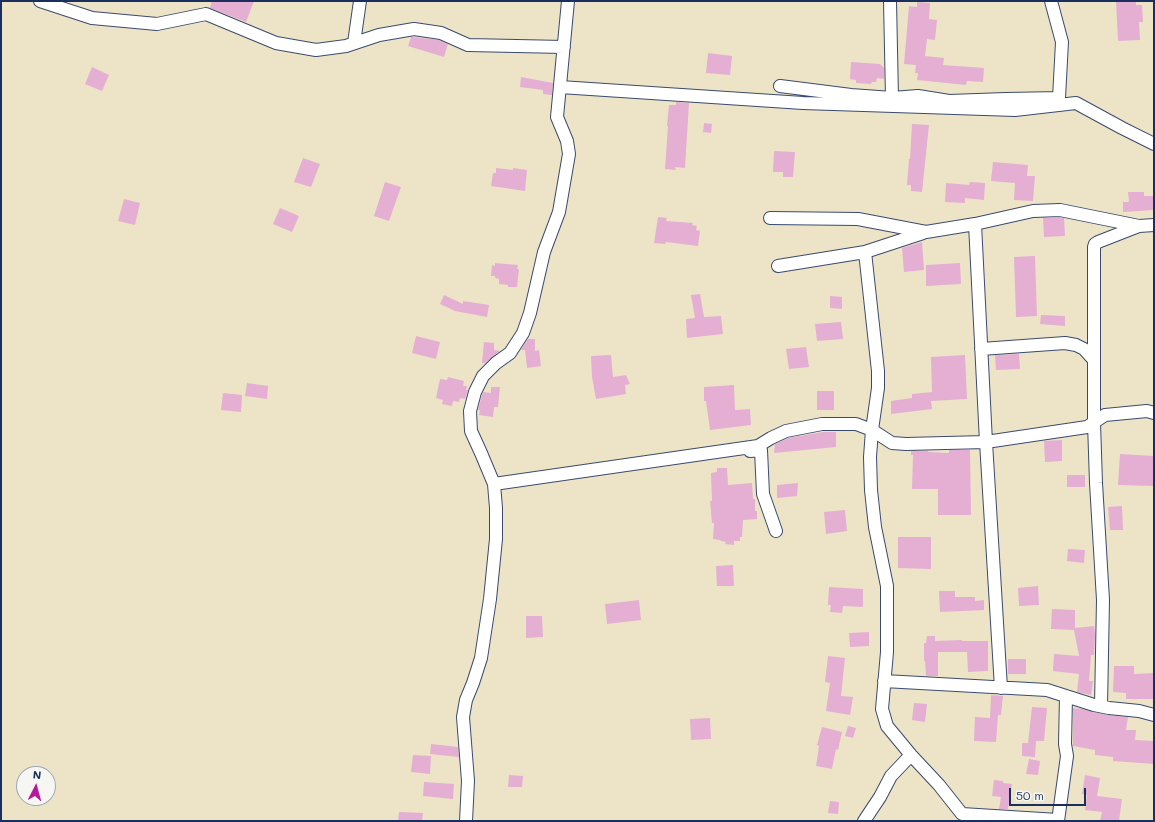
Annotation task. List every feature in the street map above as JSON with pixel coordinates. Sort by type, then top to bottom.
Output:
[{"type":"street","points":[[40,1],[92,18],[157,24],[206,14],[276,44],[316,50],[346,46],[379,35],[414,29],[441,33],[468,45],[564,47]]},
{"type":"street","points":[[354,43],[360,1]]},
{"type":"street","points":[[466,820],[468,781],[463,717],[466,700],[481,658],[490,599],[496,539],[494,484],[471,431],[470,411],[475,392],[484,376],[496,363],[510,353],[523,333],[530,313],[544,252],[559,212],[569,154],[567,141],[557,117],[568,1]]},
{"type":"street","points":[[890,1],[896,102]]},
{"type":"street","points":[[780,86],[896,102],[900,99],[918,96],[948,101],[1059,98],[1062,42],[1051,1]]},
{"type":"street","points":[[560,87],[803,103],[896,102],[1014,110],[1062,103],[1076,103],[1154,144]]},
{"type":"street","points":[[778,266],[864,252],[926,232],[975,224],[1034,211],[1060,210],[1139,226],[1154,225]]},
{"type":"street","points":[[770,218],[858,219],[926,232]]},
{"type":"street","points":[[975,224],[986,442],[1001,688]]},
{"type":"street","points":[[1101,706],[1103,600],[1096,483],[1093,359],[1095,244],[1139,226]]},
{"type":"street","points":[[864,252],[878,371],[878,388],[870,457],[871,490],[875,527],[887,586],[887,652],[882,709],[887,726],[939,785],[962,814],[1031,817],[1058,820],[1067,756],[1065,744],[1066,696]]},
{"type":"street","points":[[981,349],[1065,343],[1076,344],[1084,349],[1093,359]]},
{"type":"street","points":[[494,484],[758,446],[786,431],[822,424],[856,424],[872,430],[892,443],[986,442],[1087,426],[1105,415],[1147,411],[1154,413]]},
{"type":"street","points":[[713,453],[760,450],[763,494],[776,531]]},
{"type":"street","points":[[884,681],[1047,690],[1109,708],[1138,711],[1154,715]]},
{"type":"street","points":[[864,821],[880,797],[891,776],[911,755]]},
{"type":"building","points":[[212,1],[254,1],[246,22],[210,8]]},
{"type":"building","points":[[1116,1],[1136,1],[1136,5],[1142,5],[1143,22],[1139,22],[1140,40],[1118,41]]},
{"type":"building","points":[[917,2],[930,3],[929,19],[937,20],[935,40],[927,39],[925,56],[944,58],[943,65],[984,68],[983,82],[967,81],[966,85],[917,80],[918,73],[915,73],[916,65],[904,64],[909,6],[917,7]]},
{"type":"building","points":[[411,37],[439,40],[448,44],[444,57],[408,46]]},
{"type":"building","points":[[708,53],[732,56],[730,75],[706,73]]},
{"type":"building","points":[[851,62],[880,64],[884,68],[884,79],[877,78],[876,82],[872,82],[871,84],[856,83],[856,80],[850,79]]},
{"type":"building","points":[[92,67],[109,75],[102,91],[85,84]]},
{"type":"building","points":[[521,77],[553,83],[552,95],[543,94],[543,90],[520,87]]},
{"type":"building","points":[[676,102],[689,103],[685,168],[675,167],[676,170],[665,169],[669,105],[676,105]]},
{"type":"building","points":[[704,123],[712,124],[711,133],[703,132]]},
{"type":"building","points":[[912,124],[929,125],[922,192],[911,191],[911,185],[907,185]]},
{"type":"building","points":[[774,151],[795,152],[793,177],[783,177],[783,172],[773,172]]},
{"type":"building","points":[[303,158],[320,164],[311,187],[294,182]]},
{"type":"building","points":[[993,162],[1028,165],[1027,176],[1035,176],[1033,201],[1014,200],[1015,183],[991,181]]},
{"type":"building","points":[[496,168],[527,170],[525,191],[491,186],[493,173],[496,173]]},
{"type":"building","points":[[385,182],[401,187],[389,221],[374,216]]},
{"type":"building","points":[[970,182],[985,183],[984,200],[965,198],[965,203],[945,202],[946,183],[969,185]]},
{"type":"building","points":[[1128,192],[1144,192],[1144,196],[1154,196],[1154,210],[1123,212],[1123,202],[1129,202]]},
{"type":"building","points":[[124,199],[140,203],[135,225],[118,221]]},
{"type":"building","points":[[280,208],[299,216],[292,232],[273,224]]},
{"type":"building","points":[[658,217],[667,218],[666,221],[693,223],[692,225],[697,226],[696,230],[700,231],[698,246],[666,242],[665,244],[654,243]]},
{"type":"building","points":[[1043,218],[1064,218],[1065,236],[1044,237]]},
{"type":"building","points":[[922,242],[924,270],[904,272],[902,248]]},
{"type":"building","points":[[1035,256],[1037,316],[1016,317],[1014,257]]},
{"type":"building","points":[[495,263],[518,265],[517,287],[508,287],[508,285],[499,284],[499,279],[495,278],[495,276],[491,276],[492,265],[495,266]]},
{"type":"building","points":[[960,263],[961,284],[926,286],[926,265]]},
{"type":"building","points":[[700,294],[704,317],[721,316],[723,334],[687,338],[686,319],[695,318],[691,295]]},
{"type":"building","points":[[444,295],[463,304],[463,301],[489,305],[487,317],[455,311],[440,304]]},
{"type":"building","points":[[830,296],[842,297],[842,309],[830,308]]},
{"type":"building","points":[[1041,315],[1065,316],[1065,326],[1040,324]]},
{"type":"building","points":[[841,322],[843,339],[817,341],[815,324]]},
{"type":"building","points":[[416,336],[440,342],[436,359],[412,353]]},
{"type":"building","points":[[528,339],[535,339],[535,351],[539,350],[541,366],[527,368],[525,350],[521,350]]},
{"type":"building","points":[[484,342],[494,343],[494,350],[500,351],[485,363],[482,363]]},
{"type":"building","points":[[806,347],[809,367],[789,369],[786,349]]},
{"type":"building","points":[[1019,354],[1020,369],[996,370],[995,355]]},
{"type":"building","points":[[611,355],[613,377],[626,375],[630,384],[625,385],[626,394],[596,399],[592,377],[591,356]]},
{"type":"building","points":[[965,355],[967,399],[931,401],[932,409],[891,414],[891,401],[912,398],[912,394],[932,392],[931,357]]},
{"type":"building","points":[[448,377],[464,381],[463,386],[467,386],[466,390],[468,390],[465,399],[460,398],[459,402],[453,401],[452,406],[442,404],[443,400],[436,398],[440,379],[447,380]]},
{"type":"building","points":[[247,383],[268,386],[267,399],[245,396]]},
{"type":"building","points":[[734,385],[735,410],[750,409],[751,425],[710,430],[706,401],[704,401],[704,387]]},
{"type":"building","points":[[491,387],[500,387],[498,407],[494,407],[493,417],[479,415],[480,410],[478,410],[483,392],[491,393]]},
{"type":"building","points":[[817,391],[834,391],[834,410],[817,410]]},
{"type":"building","points":[[223,393],[242,395],[241,412],[221,410]]},
{"type":"building","points":[[823,432],[836,432],[836,447],[774,453],[775,444],[788,438]]},
{"type":"building","points":[[1062,440],[1062,461],[1045,462],[1044,441]]},
{"type":"building","points":[[949,450],[970,450],[971,515],[938,515],[938,489],[912,489],[913,455],[911,455],[911,451],[949,453]]},
{"type":"building","points":[[1120,454],[1154,456],[1154,486],[1118,485]]},
{"type":"building","points":[[717,468],[727,468],[728,485],[752,483],[753,499],[755,499],[757,519],[743,520],[742,537],[740,537],[740,541],[734,541],[734,545],[725,544],[726,542],[713,539],[714,523],[712,523],[710,501],[712,501],[711,473],[717,472]]},
{"type":"building","points":[[1067,475],[1085,475],[1085,487],[1067,487]]},
{"type":"building","points":[[798,483],[797,496],[777,498],[777,485]]},
{"type":"building","points":[[1122,506],[1123,530],[1110,530],[1108,507]]},
{"type":"building","points":[[845,510],[847,531],[826,534],[824,512]]},
{"type":"building","points":[[898,537],[931,537],[931,569],[898,568]]},
{"type":"building","points":[[1068,549],[1085,550],[1084,563],[1067,561]]},
{"type":"building","points":[[733,565],[734,586],[717,586],[716,566]]},
{"type":"building","points":[[1038,586],[1039,605],[1019,606],[1018,588]]},
{"type":"building","points":[[829,587],[863,589],[863,607],[843,606],[842,613],[830,612],[831,605],[828,605]]},
{"type":"building","points":[[939,591],[955,591],[955,597],[975,597],[975,601],[984,600],[984,610],[940,612]]},
{"type":"building","points":[[639,600],[641,620],[607,624],[605,604]]},
{"type":"building","points":[[1052,609],[1075,610],[1075,628],[1094,626],[1094,655],[1091,655],[1089,681],[1093,681],[1091,695],[1077,692],[1079,674],[1053,671],[1054,654],[1079,656],[1074,630],[1051,629]]},
{"type":"building","points":[[526,616],[542,616],[543,637],[526,638]]},
{"type":"building","points":[[869,632],[869,646],[850,647],[849,633]]},
{"type":"building","points":[[927,636],[935,636],[935,641],[988,641],[988,671],[968,672],[967,652],[938,652],[938,676],[926,676],[924,643],[926,643]]},
{"type":"building","points":[[828,656],[845,658],[841,696],[853,697],[850,715],[826,711],[830,683],[825,682]]},
{"type":"building","points":[[1008,659],[1026,659],[1026,674],[1008,674]]},
{"type":"building","points":[[1114,666],[1134,666],[1134,674],[1154,673],[1154,699],[1126,699],[1126,693],[1113,692]]},
{"type":"building","points":[[991,695],[1003,696],[1001,715],[998,715],[996,742],[974,741],[975,717],[990,718]]},
{"type":"building","points":[[914,703],[927,704],[925,722],[912,720]]},
{"type":"building","points":[[1032,707],[1047,708],[1044,741],[1036,741],[1035,757],[1022,756],[1022,743],[1028,743]]},
{"type":"building","points":[[1073,708],[1108,715],[1128,717],[1126,730],[1136,730],[1135,740],[1154,741],[1154,764],[1113,761],[1113,757],[1095,755],[1095,750],[1073,746]]},
{"type":"building","points":[[710,718],[711,739],[691,740],[690,719]]},
{"type":"building","points":[[848,726],[856,728],[853,738],[845,736]]},
{"type":"building","points":[[822,727],[842,732],[838,750],[836,749],[832,769],[816,766],[819,746],[817,745]]},
{"type":"building","points":[[431,744],[458,747],[459,757],[430,754]]},
{"type":"building","points":[[413,755],[431,756],[430,774],[411,772]]},
{"type":"building","points":[[1029,759],[1040,761],[1038,775],[1026,774]]},
{"type":"building","points":[[509,775],[523,776],[522,787],[508,787]]},
{"type":"building","points":[[1085,775],[1100,778],[1097,796],[1122,799],[1119,821],[1100,821],[1102,812],[1085,810],[1087,795],[1082,794]]},
{"type":"building","points":[[994,780],[1012,784],[1008,809],[999,809],[1001,797],[992,796]]},
{"type":"building","points":[[424,782],[454,784],[453,799],[423,796]]},
{"type":"building","points":[[830,801],[839,802],[838,814],[828,813]]},
{"type":"building","points":[[399,812],[423,813],[422,821],[398,821]]}]
